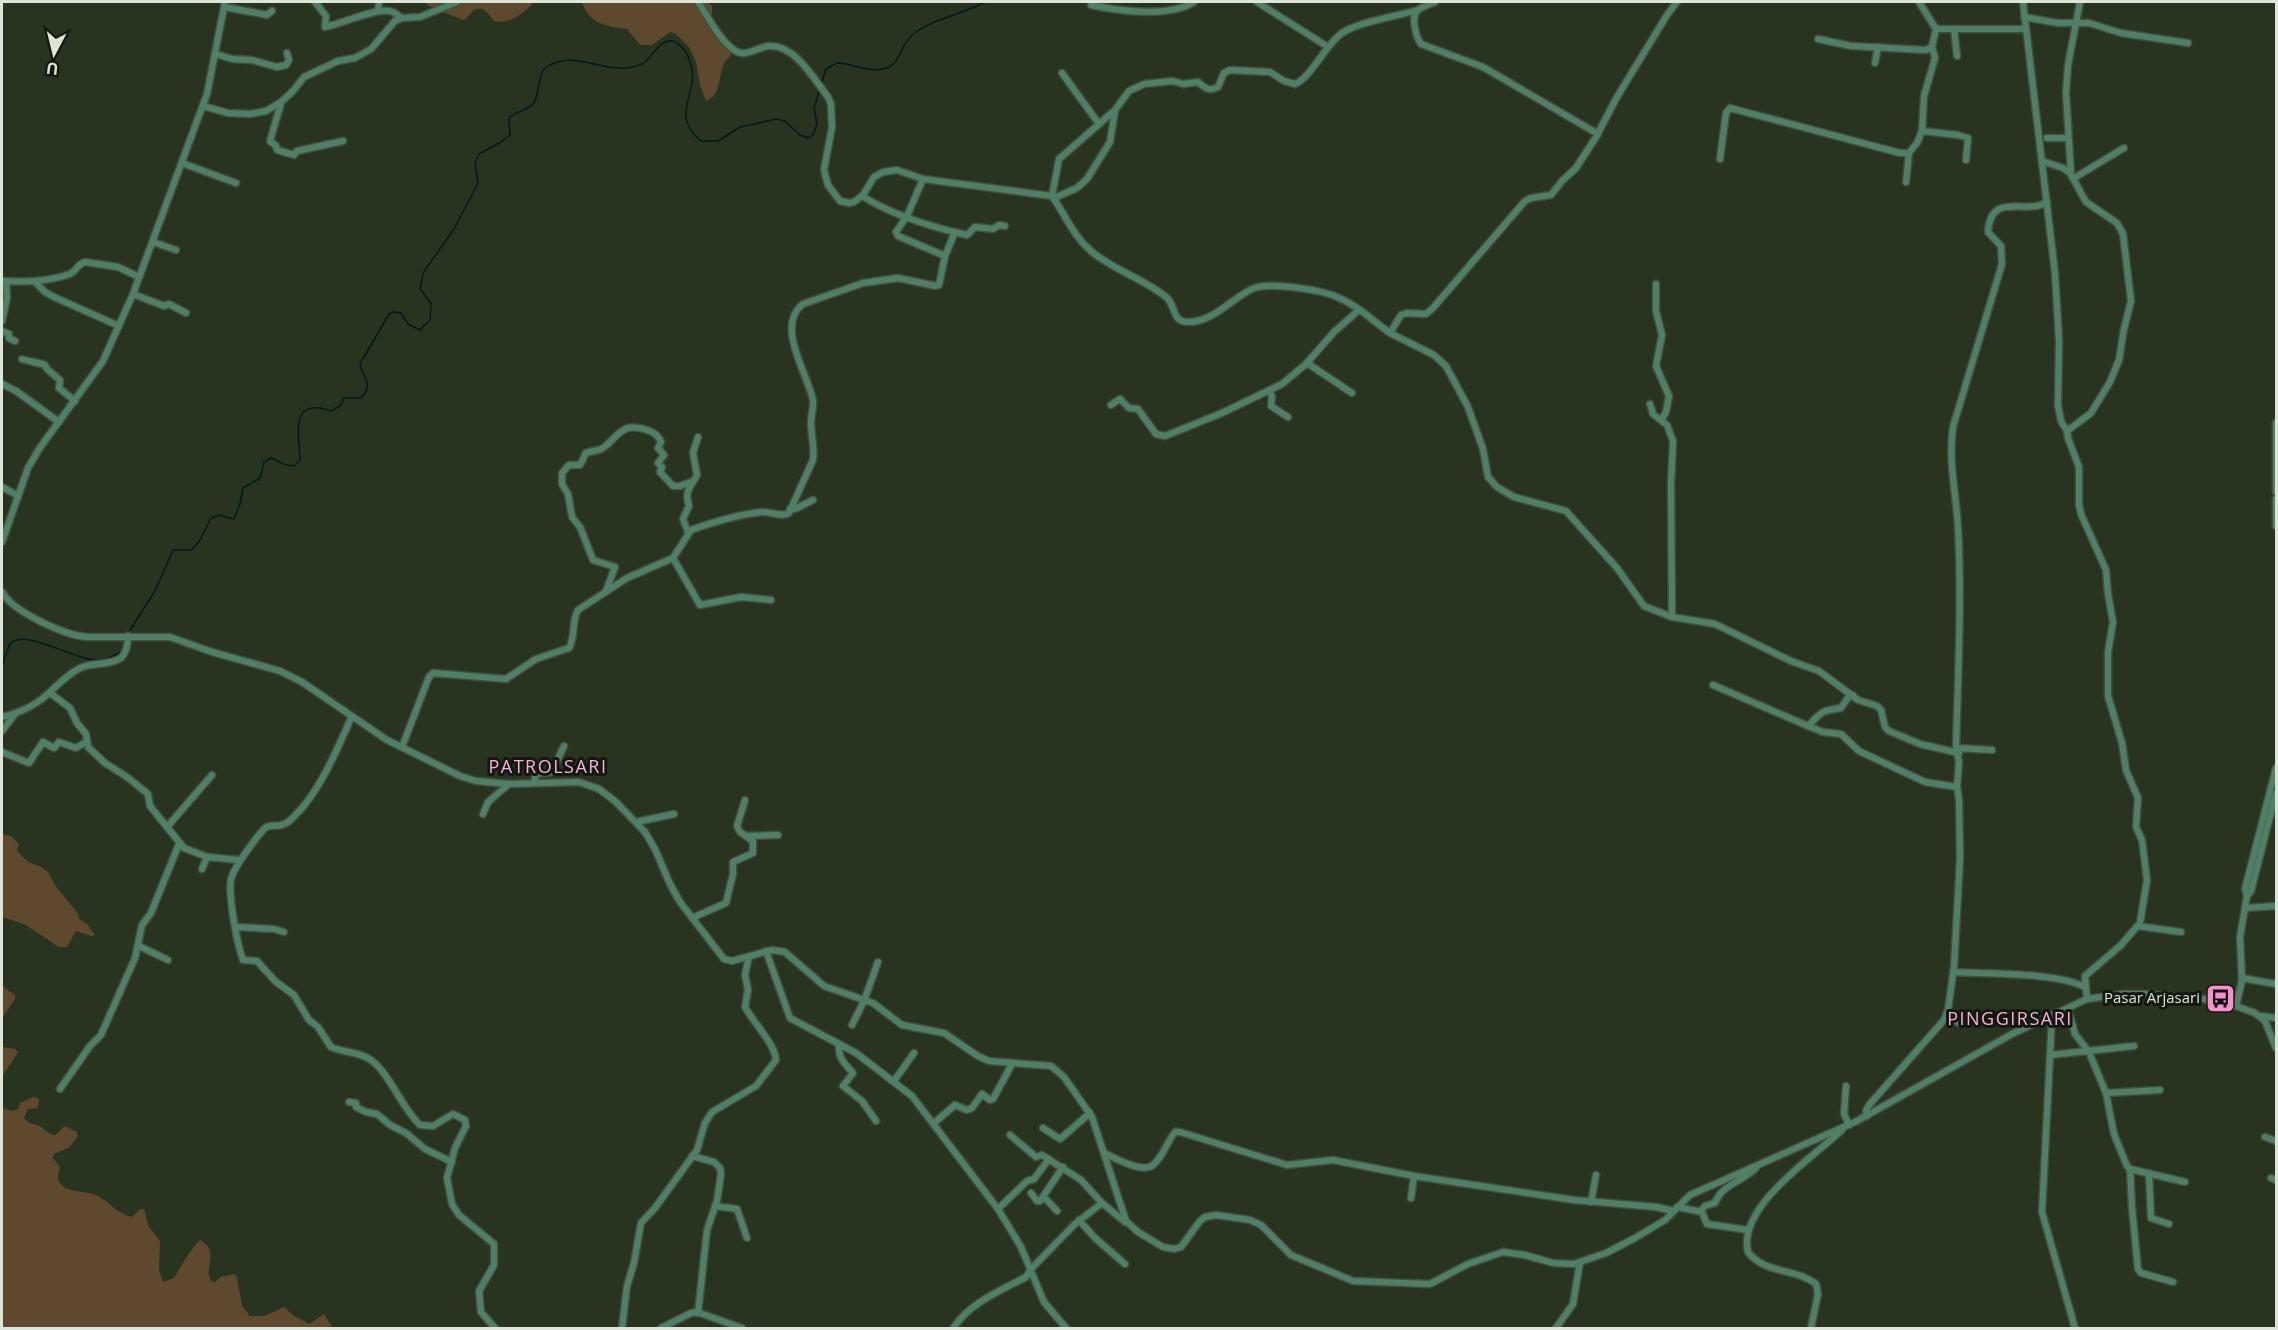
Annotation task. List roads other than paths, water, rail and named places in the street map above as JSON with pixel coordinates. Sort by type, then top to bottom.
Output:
[{"type":"street","points":[[315,2],[326,16],[324,36]]},
{"type":"street","points":[[378,11],[380,2]]},
{"type":"street","points":[[203,106],[228,113],[250,114],[266,111],[281,102],[304,77],[338,62],[355,58],[371,49],[393,23],[402,18],[420,17],[457,2]]},
{"type":"street","points":[[698,2],[716,31],[735,50],[752,52],[766,46],[778,47],[797,59],[813,76],[831,104],[831,144],[824,163],[825,177],[840,201],[849,203],[862,196],[871,180],[883,172],[897,170],[923,179],[1053,197],[1077,188],[1087,179],[1110,142],[1115,110]]},
{"type":"street","points":[[1091,5],[1116,10],[1165,11],[1182,8],[1194,2]]},
{"type":"street","points":[[1257,2],[1328,47]]},
{"type":"street","points":[[1435,2],[1418,10],[1352,28],[1342,33],[1317,60],[1305,78],[1295,84],[1284,81],[1267,71],[1230,70],[1224,74],[1218,87],[1212,90],[1197,82],[1183,84],[1173,81],[1144,84],[1129,92],[1115,110],[1058,160],[1053,197],[1065,219],[1092,251],[1168,298],[1177,318],[1181,321],[1192,322],[1206,318],[1252,288],[1263,286],[1293,288],[1334,296],[1359,310],[1390,333],[1434,355],[1446,366],[1467,404],[1483,449],[1488,477],[1497,487],[1514,497],[1566,511],[1617,568],[1640,601],[1655,612],[1724,627],[1791,661],[1819,671],[1858,700],[1877,706],[1881,710],[1889,731],[1920,744],[1957,750],[1992,750]]},
{"type":"street","points":[[1390,333],[1401,315],[1426,314],[1433,308],[1525,201],[1531,198],[1548,197],[1576,168],[1677,2]]},
{"type":"street","points":[[1906,182],[1909,153],[1917,143],[1922,131],[1924,96],[1934,61],[1932,47],[1936,29],[1919,2]]},
{"type":"street","points":[[2023,2],[2055,273],[2059,340],[2058,406],[2061,421],[2067,431],[2079,467],[2081,514],[2106,570],[2113,614],[2108,652],[2108,696],[2122,742],[2126,770],[2138,798],[2136,827],[2142,840],[2146,867],[2144,905],[2138,926],[2121,945],[2085,976],[2087,999]]},
{"type":"street","points":[[2072,176],[2067,138],[2066,104],[2068,65],[2080,2]]},
{"type":"street","points":[[2,542],[17,495],[34,457],[103,361],[133,294],[203,106],[225,4],[256,15],[267,15],[272,11]]},
{"type":"street","points":[[1418,10],[1415,21],[1417,38],[1421,44],[1483,67],[1598,134]]},
{"type":"street","points":[[325,27],[378,11],[390,11],[402,18]]},
{"type":"street","points":[[2024,17],[2075,24],[2094,23],[2121,33],[2188,42]]},
{"type":"street","points":[[1936,29],[2026,29]]},
{"type":"street","points":[[1954,29],[1957,56]]},
{"type":"street","points":[[1818,39],[1851,46],[1926,50],[1932,47]]},
{"type":"street","points":[[1875,63],[1878,47]]},
{"type":"street","points":[[216,54],[278,67],[286,65],[289,60],[287,53]]},
{"type":"street","points":[[1062,73],[1100,124]]},
{"type":"street","points":[[281,102],[270,141],[276,145],[277,150],[294,155],[297,151],[343,141]]},
{"type":"street","points":[[1720,159],[1726,113],[1730,108],[1897,153],[1909,153]]},
{"type":"street","points":[[1922,131],[1968,138],[1966,159]]},
{"type":"street","points":[[2048,138],[2067,138]]},
{"type":"street","points":[[2072,176],[2124,148]]},
{"type":"street","points":[[2042,161],[2063,168],[2072,176],[2086,202],[2117,223],[2122,230],[2131,302],[2119,360],[2112,378],[2091,413],[2067,431]]},
{"type":"street","points":[[182,163],[236,183]]},
{"type":"street","points":[[923,179],[907,216],[896,230],[897,235],[945,256]]},
{"type":"street","points":[[862,196],[881,208],[907,216],[927,227],[967,235],[974,227],[993,229],[999,225],[1005,226]]},
{"type":"street","points":[[1867,1116],[1866,1109],[1869,1105],[1946,1015],[1953,972],[1960,858],[1957,787],[1958,527],[1950,452],[1953,427],[2002,264],[2001,246],[1988,232],[1991,218],[2008,205],[2030,207],[2047,202]]},
{"type":"street","points":[[402,747],[429,677],[433,673],[506,679],[536,659],[569,648],[573,642],[575,615],[578,610],[642,571],[674,558],[688,532],[729,518],[752,514],[768,512],[786,515],[811,467],[814,452],[811,424],[813,403],[791,333],[792,323],[798,309],[803,304],[863,283],[898,278],[938,286],[945,256],[955,232]]},
{"type":"street","points":[[153,243],[176,250]]},
{"type":"street","points":[[2,321],[7,298],[4,281],[35,282],[71,273],[80,263],[85,262],[118,267],[139,277]]},
{"type":"street","points":[[35,282],[54,297],[119,326]]},
{"type":"street","points":[[1656,285],[1656,311],[1662,335],[1656,366],[1669,396],[1662,419]]},
{"type":"street","points":[[133,294],[164,306],[169,304],[186,312]]},
{"type":"street","points":[[1111,405],[1120,399],[1130,409],[1138,409],[1156,434],[1165,436],[1269,391],[1288,380],[1307,363],[1334,332],[1359,310]]},
{"type":"street","points":[[2,332],[9,334],[9,338],[15,341]]},
{"type":"street","points":[[22,359],[34,364],[45,365],[60,380],[59,388],[75,401]]},
{"type":"street","points":[[1307,363],[1352,393]]},
{"type":"street","points":[[2,384],[16,391],[59,422]]},
{"type":"street","points":[[1269,391],[1272,396],[1270,405],[1288,417]]},
{"type":"street","points":[[1650,404],[1653,414],[1662,419],[1674,441],[1671,483],[1672,617]]},
{"type":"street","points":[[2277,423],[2277,492]]},
{"type":"street","points":[[606,591],[615,567],[593,560],[580,527],[572,517],[568,494],[562,484],[562,473],[569,465],[580,465],[586,453],[602,448],[625,429],[636,428],[653,432],[660,438],[658,448],[664,455],[658,463],[662,467],[660,472],[670,483],[680,486],[691,482]]},
{"type":"street","points":[[688,532],[683,519],[689,506],[687,496],[691,482],[697,474],[693,453],[698,437]]},
{"type":"street","points":[[2,488],[17,495]]},
{"type":"street","points":[[2277,499],[2277,526]]},
{"type":"street","points":[[790,509],[795,509],[813,500]]},
{"type":"street","points":[[674,558],[700,605],[739,597],[771,600]]},
{"type":"street","points":[[2,592],[13,605],[74,636],[125,641],[170,637],[212,652],[280,671],[302,681],[380,736],[460,776],[486,783],[579,782],[594,786],[615,801],[636,822],[655,849],[670,884],[692,918],[724,959],[732,961],[766,951],[786,952],[824,986],[879,1006],[902,1024],[917,1029],[936,1030],[989,1061],[1051,1066],[1064,1077],[1090,1113],[1124,1217],[1132,1227]]},
{"type":"street","points":[[2,717],[15,714],[50,693],[62,680],[80,668],[115,661],[122,657],[125,641]]},
{"type":"street","points":[[1713,685],[1823,732],[1841,734],[1859,751],[1925,782],[1957,787]]},
{"type":"street","points":[[50,693],[70,708],[77,723],[86,734],[88,747],[105,763],[148,794],[150,806],[179,844],[190,852],[207,857],[239,860]]},
{"type":"street","points":[[1808,726],[1822,711],[1841,708],[1849,696],[1853,695]]},
{"type":"street","points":[[2,730],[15,714]]},
{"type":"street","points":[[352,716],[336,752],[311,796],[288,822],[279,826],[271,825],[264,830],[239,860],[231,883],[236,927],[243,960],[257,961],[275,981],[294,995],[309,1020],[318,1027],[331,1047],[358,1054],[378,1066],[407,1111],[420,1125],[434,1126],[453,1114],[465,1120],[466,1126],[455,1148],[447,1178],[453,1208],[494,1244],[494,1265],[478,1293],[482,1312],[495,1329]]},
{"type":"street","points":[[2,752],[29,763],[43,742],[54,748],[58,742],[76,748],[86,742]]},
{"type":"street","points":[[534,783],[536,774],[550,773],[554,770],[564,746]]},
{"type":"street","points":[[2236,1006],[2242,978],[2240,937],[2247,896],[2245,889],[2277,768]]},
{"type":"street","points":[[167,827],[212,775]]},
{"type":"street","points":[[483,814],[488,802],[509,784]]},
{"type":"street","points":[[2247,896],[2251,891],[2277,793]]},
{"type":"street","points":[[692,918],[727,902],[733,862],[751,855],[753,851],[753,843],[740,832],[737,826],[745,800]]},
{"type":"street","points":[[636,822],[674,814]]},
{"type":"street","points":[[748,837],[778,835]]},
{"type":"street","points":[[60,1089],[90,1046],[101,1035],[135,958],[142,925],[151,913],[179,844]]},
{"type":"street","points":[[202,869],[207,857]]},
{"type":"street","points":[[2245,908],[2277,906]]},
{"type":"street","points":[[2138,926],[2181,932]]},
{"type":"street","points":[[236,927],[274,929],[284,932]]},
{"type":"street","points":[[139,946],[168,960]]},
{"type":"street","points":[[766,951],[789,1018],[856,1053],[912,1096],[934,1123],[998,1209],[1021,1247],[1044,1302],[1066,1329]]},
{"type":"street","points":[[622,1329],[625,1299],[641,1223],[655,1208],[697,1150],[705,1123],[712,1112],[756,1086],[776,1058],[763,1031],[745,1007],[748,990],[745,974],[749,957]]},
{"type":"street","points":[[852,1025],[864,1001],[878,962]]},
{"type":"street","points":[[1953,972],[2042,977],[2073,981],[2085,987]]},
{"type":"street","points":[[2242,978],[2277,984]]},
{"type":"street","points":[[1010,1135],[1036,1157],[1042,1155],[1081,1180],[1102,1203],[1132,1227],[1163,1247],[1174,1249],[1185,1243],[1200,1221],[1205,1217],[1216,1215],[1250,1220],[1261,1225],[1296,1258],[1344,1279],[1430,1284],[1468,1264],[1503,1252],[1563,1264],[1580,1262],[1606,1253],[1665,1220],[1690,1195],[1867,1116],[2012,1035],[2087,999],[2123,994],[2145,994],[2203,999],[2236,1006],[2261,1016],[2277,1018]]},
{"type":"street","points":[[2068,1009],[2075,1034],[2087,1050],[2106,1093],[2114,1134],[2125,1163],[2130,1169],[2138,1269],[2141,1273],[2173,1282]]},
{"type":"street","points":[[1946,1015],[1959,1023]]},
{"type":"street","points":[[2052,1016],[2042,1212],[2075,1329]]},
{"type":"street","points":[[2261,1016],[2277,1048]]},
{"type":"street","points":[[839,1044],[839,1056],[853,1073],[843,1086],[862,1101],[876,1121]]},
{"type":"street","points":[[2050,1055],[2134,1046]]},
{"type":"street","points":[[894,1081],[914,1053]]},
{"type":"street","points":[[934,1123],[955,1104],[967,1110],[972,1108],[982,1094],[990,1100],[993,1099],[1012,1064]]},
{"type":"street","points":[[1846,1086],[1844,1114],[1848,1125]]},
{"type":"street","points":[[2106,1093],[2160,1090]]},
{"type":"street","points":[[349,1102],[356,1103],[356,1107],[366,1112],[377,1114],[425,1149],[452,1162]]},
{"type":"street","points":[[1043,1128],[1060,1139],[1090,1113]]},
{"type":"street","points":[[1811,1329],[1818,1294],[1816,1284],[1796,1274],[1756,1262],[1748,1252],[1748,1230],[1772,1191],[1848,1125]]},
{"type":"street","points":[[1104,1153],[1140,1168],[1148,1168],[1155,1163],[1172,1135],[1177,1132],[1287,1165],[1333,1160],[1414,1176],[1591,1202],[1701,1211]]},
{"type":"street","points":[[2265,1137],[2277,1141]]},
{"type":"street","points":[[692,1156],[714,1162],[720,1168],[715,1206],[707,1230],[698,1313]]},
{"type":"street","points":[[998,1209],[1027,1181],[1034,1179],[1049,1159]]},
{"type":"street","points":[[1701,1211],[1704,1206],[1715,1203],[1719,1192],[1749,1175],[1758,1165]]},
{"type":"street","points":[[1031,1193],[1037,1201],[1044,1197],[1063,1167]]},
{"type":"street","points":[[2130,1169],[2185,1182]]},
{"type":"street","points":[[2149,1173],[2151,1218],[2169,1224]]},
{"type":"street","points":[[1591,1202],[1596,1175]]},
{"type":"street","points":[[1411,1198],[1414,1176]]},
{"type":"street","points":[[1050,1188],[1056,1194]]},
{"type":"street","points":[[1044,1197],[1057,1211]]},
{"type":"street","points":[[954,1328],[973,1306],[1026,1277],[1079,1220],[1102,1203]]},
{"type":"street","points":[[715,1206],[737,1209],[747,1239]]},
{"type":"street","points":[[1701,1211],[1704,1222],[1707,1224],[1748,1230]]},
{"type":"street","points":[[1079,1220],[1125,1264]]},
{"type":"street","points":[[1556,1329],[1573,1304],[1580,1262]]},
{"type":"street","points":[[661,1329],[691,1313],[698,1313],[742,1329]]},
{"type":"waterway","points":[[821,84],[826,69],[837,63],[874,70],[887,68],[895,62],[912,35],[920,29],[985,2]]},
{"type":"waterway","points":[[130,630],[155,591],[173,550],[192,550],[211,518],[219,515],[234,519],[243,488],[260,478],[264,462],[271,458],[294,466],[300,460],[298,429],[302,413],[308,409],[318,408],[331,411],[341,405],[344,398],[361,398],[367,384],[360,364],[389,314],[401,313],[408,324],[420,330],[430,320],[431,303],[420,289],[423,273],[454,229],[478,183],[475,163],[479,154],[510,135],[510,117],[534,103],[541,74],[545,68],[565,60],[617,68],[634,67],[645,62],[664,42],[673,41],[686,52],[689,58],[693,76],[686,117],[691,130],[701,141],[718,141],[740,127],[776,119],[785,121],[800,135],[808,138],[813,135],[817,124],[814,108],[820,89]]},
{"type":"waterway","points":[[2,666],[10,645],[22,639],[32,640],[91,659],[101,660],[123,651]]},
{"type":"place","name":"Pasar Arjasari","points":[[2221,998]]},
{"type":"district","name":"PATROLSARI","points":[[548,767]]},
{"type":"district","name":"PINGGIRSARI","points":[[2010,1019]]}]
